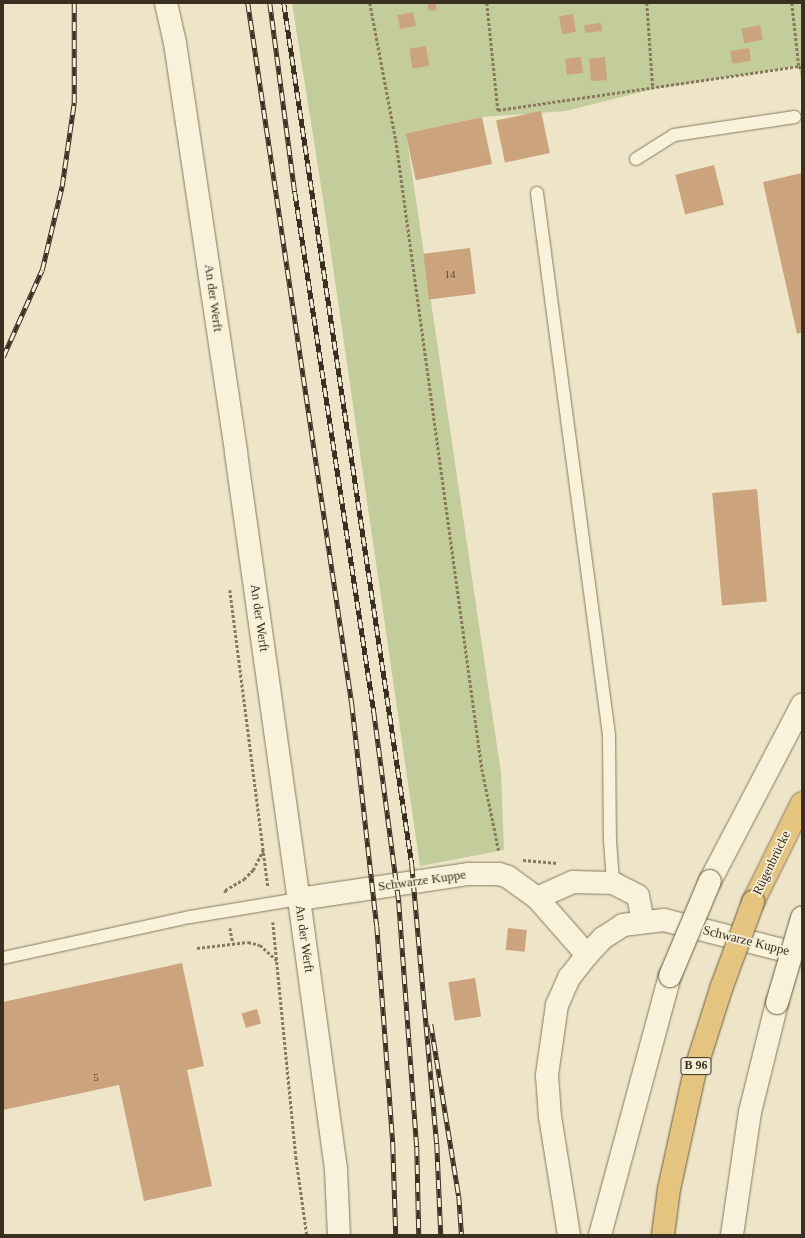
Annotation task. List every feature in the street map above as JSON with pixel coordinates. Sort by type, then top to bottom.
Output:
[{"type":"highway","name":"Rügenbrücke","points":[[663,1235],[669,1189],[695,1071],[722,986],[753,902],[802,803]]},
{"type":"street","name":"An der Werft","points":[[166,3],[175,43],[236,452],[299,899],[336,1170],[339,1235]]},
{"type":"street","points":[[600,1235],[670,976],[710,881],[802,705]]},
{"type":"street","name":"Schwarze Kuppe","points":[[299,899],[468,874],[498,874],[508,877],[538,898],[587,955],[603,938],[623,925],[643,921],[664,920],[802,955]]},
{"type":"street","points":[[538,898],[572,882],[613,883],[638,896],[643,921]]},
{"type":"street","points":[[732,1235],[750,1112],[777,1003],[802,918]]},
{"type":"street","points":[[569,1235],[550,1117],[547,1075],[557,1005],[569,978],[587,955]]},
{"type":"lane","points":[[636,159],[674,136],[795,117]]},
{"type":"lane","points":[[537,193],[609,735],[610,840],[613,883]]},
{"type":"lane","points":[[3,958],[190,917],[299,899]]},
{"type":"path","points":[[370,3],[396,140],[482,768],[499,852],[498,874]]},
{"type":"path","points":[[487,3],[498,110],[653,89],[799,66]]},
{"type":"path","points":[[647,3],[653,89]]},
{"type":"path","points":[[792,3],[799,66],[802,70]]},
{"type":"path","points":[[264,864],[278,962],[281,1022],[307,1235]]},
{"type":"path","points":[[197,948],[248,942],[260,944],[278,962]]},
{"type":"green space","points":[[292,3],[802,3],[802,88],[799,66],[653,89],[566,111],[482,117],[406,133],[501,773],[504,850],[420,866],[324,205]]},
{"type":"building","points":[[427,3],[435,3],[437,10],[429,11]]},
{"type":"building","points":[[413,12],[416,26],[400,29],[397,15]]},
{"type":"building","points":[[573,14],[576,32],[562,34],[559,16]]},
{"type":"building","points":[[601,23],[602,31],[585,33],[584,25]]},
{"type":"building","points":[[760,25],[763,40],[744,43],[741,29]]},
{"type":"building","points":[[426,46],[429,66],[412,68],[409,49]]},
{"type":"building","points":[[749,48],[751,61],[732,64],[730,51]]},
{"type":"building","points":[[581,57],[583,73],[567,75],[565,59]]},
{"type":"building","points":[[605,57],[607,80],[591,81],[589,58]]},
{"type":"building","points":[[541,111],[550,153],[505,163],[496,121]]},
{"type":"building","points":[[482,117],[492,164],[416,180],[406,133]]},
{"type":"building","points":[[714,165],[724,205],[685,214],[675,175]]},
{"type":"building","points":[[802,173],[802,332],[797,334],[763,182]]},
{"type":"building","points":[[470,248],[476,294],[429,299],[423,254]]},
{"type":"building","points":[[757,489],[767,602],[722,605],[712,493]]},
{"type":"building","points":[[508,928],[527,930],[525,952],[506,950]]},
{"type":"building","points":[[182,963],[204,1066],[187,1070],[212,1186],[144,1201],[119,1085],[3,1110],[3,1002]]},
{"type":"building","points":[[475,978],[481,1017],[454,1021],[448,982]]},
{"type":"building","points":[[257,1009],[261,1023],[246,1028],[242,1013]]},
{"type":"railway","points":[[3,357],[42,270],[62,186],[74,103],[74,3]]},
{"type":"railway","points":[[248,3],[352,704],[377,926],[393,1145],[396,1235]]},
{"type":"railway","points":[[270,3],[295,192],[374,712],[399,903],[417,1147],[419,1235]]},
{"type":"railway","points":[[284,3],[412,865],[437,1144],[441,1235]]},
{"type":"railway","points":[[431,1024],[459,1196],[462,1235]]}]
